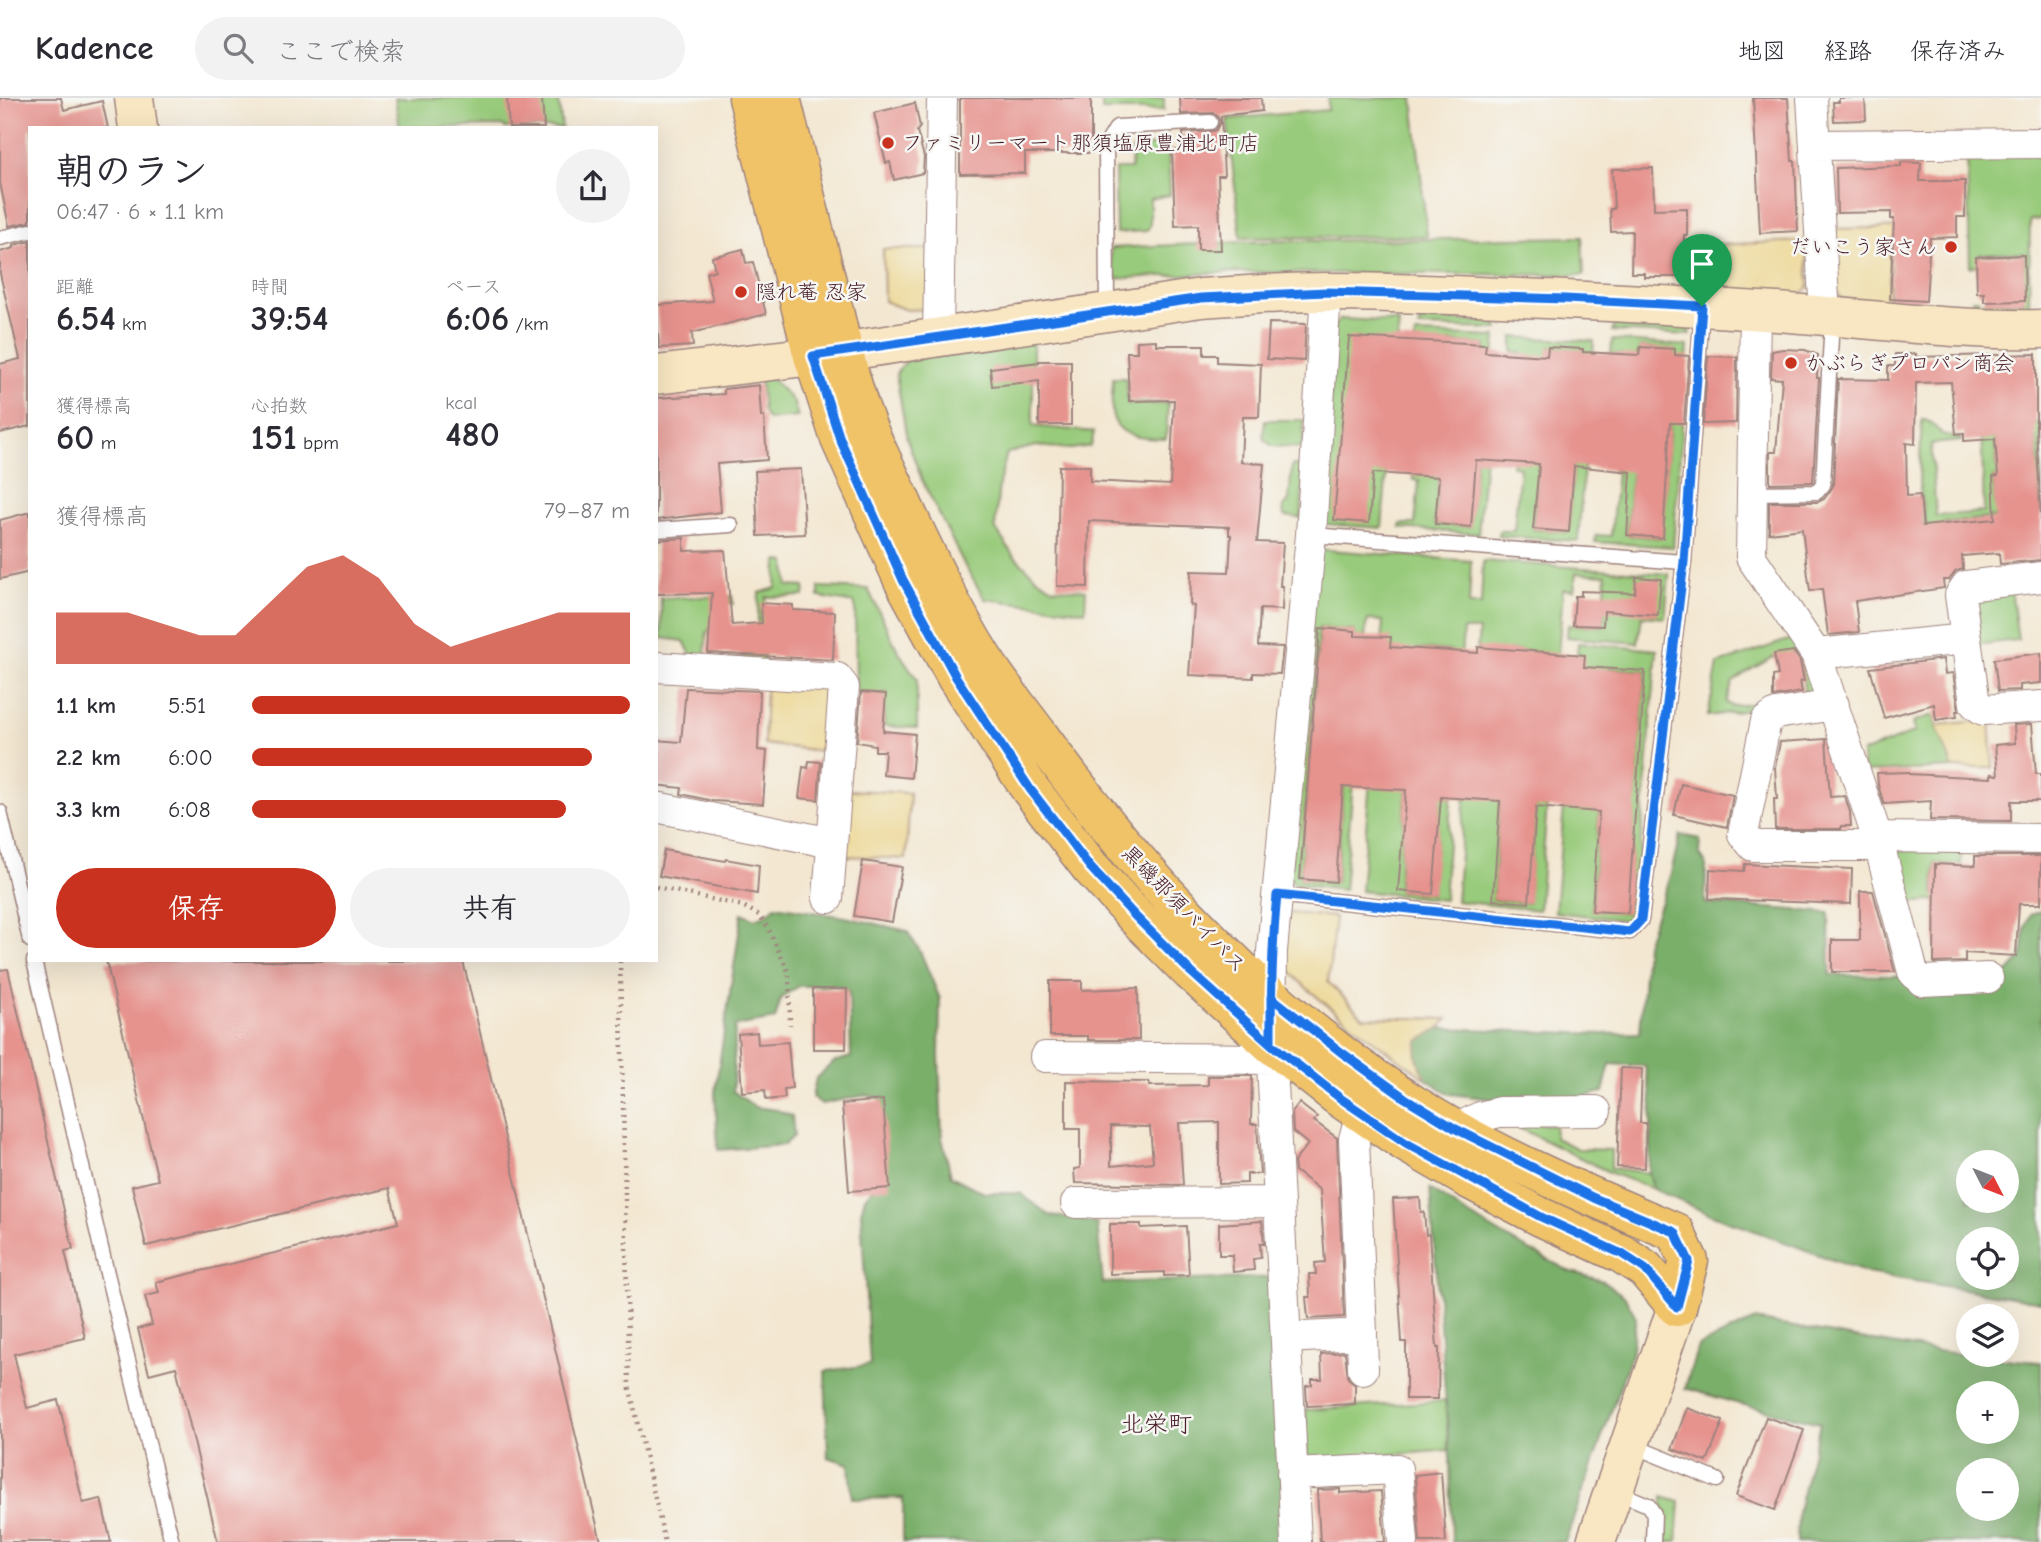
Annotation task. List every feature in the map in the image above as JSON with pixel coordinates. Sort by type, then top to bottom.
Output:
[{"type":"main road","name":"黒磯那須バイパス","points":[[748,98],[828,354],[867,426],[931,565],[984,660],[1061,767],[1129,853],[1223,954],[1271,997],[1341,1052],[1405,1098],[1456,1129],[1594,1198],[1675,1232],[1689,1261],[1677,1307]]},
{"type":"main road","name":"黒磯那須バイパス","points":[[781,98],[828,354],[840,439],[903,580],[956,677],[1030,789],[1090,867],[1135,916],[1271,1051],[1406,1143],[1541,1217],[1622,1254],[1645,1269],[1677,1307]]},
{"type":"street","points":[[134,98],[138,126]]},
{"type":"street","points":[[939,337],[942,98]]},
{"type":"street","points":[[1812,98],[1829,316]]},
{"type":"street","points":[[1815,145],[2041,143]]},
{"type":"street","points":[[658,375],[828,354],[1201,298],[1326,292],[1702,306],[2008,330],[2041,329]]},
{"type":"street","points":[[1296,1542],[1271,1051],[1272,951],[1311,535],[1326,292]]},
{"type":"street","points":[[1755,310],[1752,556],[1816,654],[1879,841],[1913,972],[1922,981],[1988,978]]},
{"type":"street","points":[[2041,578],[1966,586],[1960,595],[1975,704],[1983,710],[2041,706]]},
{"type":"street","points":[[1816,654],[1966,639]]},
{"type":"street","points":[[658,667],[837,678],[845,687],[828,898]]},
{"type":"street","points":[[1834,705],[1776,714],[1766,721],[1742,834],[1753,846],[2041,839]]},
{"type":"street","points":[[658,807],[832,843]]},
{"type":"street","points":[[1045,1057],[1271,1051]]},
{"type":"street","points":[[1456,1129],[1480,1117],[1499,1112],[1596,1111]]},
{"type":"street","points":[[1361,1112],[1354,1139],[1363,1369]]},
{"type":"street","points":[[1076,1203],[1279,1202]]},
{"type":"street","points":[[1596,1542],[1677,1307]]},
{"type":"street","points":[[1286,1338],[1362,1334]]},
{"type":"street","points":[[1292,1474],[1397,1469],[1403,1542]]},
{"type":"lane","points":[[1107,312],[1106,145],[1117,127],[1210,122]]},
{"type":"lane","points":[[0,238],[28,231]]},
{"type":"lane","points":[[1277,895],[1630,932],[1641,920],[1684,562],[1702,306]]},
{"type":"lane","points":[[1752,493],[1817,492],[1823,485],[1829,316]]},
{"type":"lane","points":[[658,530],[731,524]]},
{"type":"lane","points":[[1311,535],[1684,562]]},
{"type":"lane","points":[[0,812],[28,931]]},
{"type":"lane","points":[[34,962],[172,1542]]},
{"type":"lane","points":[[1629,1444],[1717,1480]]},
{"type":"lane","points":[[1614,1490],[1648,1505],[1654,1514],[1653,1542]]},
{"type":"path","points":[[658,887],[743,906],[759,915],[789,973],[790,1026]]},
{"type":"path","points":[[620,962],[629,1385],[665,1542]]},
{"type":"green space","points":[[395,98],[558,98],[562,126],[504,126],[400,126]]},
{"type":"green space","points":[[1102,98],[1164,98],[1164,110],[1102,110]]},
{"type":"green space","points":[[1328,98],[1413,98],[1427,236],[1241,238],[1227,119],[1328,110]]},
{"type":"green space","points":[[1168,144],[1170,195],[1150,199],[1150,226],[1146,231],[1116,233],[1115,169],[1131,169],[1132,150]]},
{"type":"green space","points":[[1967,151],[2041,151],[2041,219],[2030,220],[2029,310],[1973,307],[1972,299],[1978,299],[1980,302],[2023,303],[2024,253],[1980,254],[1979,266],[1970,267]]},
{"type":"green space","points":[[1582,237],[1584,275],[1232,272],[1111,279],[1111,248],[1241,242]]},
{"type":"green space","points":[[1341,319],[1399,322],[1382,528],[1324,524],[1334,325]]},
{"type":"green space","points":[[1421,320],[1496,322],[1498,329],[1419,327]]},
{"type":"green space","points":[[1615,325],[1689,328],[1690,335],[1612,331]]},
{"type":"green space","points":[[1415,334],[1496,337],[1478,534],[1400,528],[1401,524],[1415,524],[1419,481],[1413,480],[1423,360],[1414,358]],"holes":[[[1450,342],[1486,345],[1470,527],[1435,524]]]},
{"type":"green space","points":[[1513,337],[1594,341],[1578,541],[1498,536],[1499,531],[1514,531],[1520,467],[1512,466],[1522,353],[1513,352]],"holes":[[[1549,347],[1583,350],[1568,532],[1533,529]]]},
{"type":"green space","points":[[1612,340],[1688,346],[1673,547],[1595,542],[1596,535],[1611,536],[1617,472],[1613,471],[1621,354],[1611,354]],"holes":[[[1640,347],[1675,350],[1662,538],[1627,535]]]},
{"type":"green space","points":[[1033,342],[1033,426],[1094,432],[1091,446],[1071,449],[1036,446],[1007,453],[999,483],[995,528],[1013,555],[1037,578],[1053,588],[1086,590],[1085,611],[985,599],[966,568],[922,480],[907,439],[896,374],[907,360]]},
{"type":"green space","points":[[1979,354],[1989,356],[1994,424],[2041,423],[2041,512],[1944,523],[1945,547],[1903,524],[1925,523],[1919,481],[1922,419],[1932,423],[1942,435],[1961,438],[1961,441],[1931,444],[1936,516],[1984,512]],"holes":[[[2036,438],[2038,464],[1997,467],[1995,441]],[[2038,475],[1995,504],[1993,477]]]},
{"type":"green space","points":[[768,375],[793,401],[798,417],[768,420],[763,412],[760,376]]},
{"type":"green space","points":[[1113,378],[1126,378],[1128,404],[1168,403],[1166,439],[1135,436],[1122,430],[1113,417]]},
{"type":"green space","points":[[1265,420],[1304,420],[1303,448],[1272,446],[1263,438]]},
{"type":"green space","points":[[1292,465],[1304,466],[1301,518],[1284,516],[1283,508],[1289,501]]},
{"type":"green space","points":[[1316,549],[1471,561],[1469,605],[1481,605],[1483,561],[1669,574],[1665,618],[1642,616],[1638,643],[1567,637],[1568,625],[1603,626],[1606,575],[1576,573],[1574,590],[1563,589],[1539,910],[1456,901],[1479,630],[1463,630],[1444,900],[1361,891],[1383,621],[1368,620],[1366,626],[1344,890],[1294,884],[1289,877]],"holes":[[[1319,628],[1355,631],[1336,882],[1300,879]],[[1418,649],[1452,651],[1432,894],[1398,891]],[[1511,650],[1548,653],[1528,903],[1493,900]]]},
{"type":"green space","points":[[777,561],[786,562],[788,586],[805,587],[804,596],[766,597],[764,666],[694,661],[684,641],[662,638],[661,598],[732,596],[733,604],[719,603],[715,608],[714,626],[707,632],[705,653],[711,659],[741,660],[747,654],[747,646],[751,646],[757,639],[759,593],[776,588]]},
{"type":"green space","points":[[819,587],[868,589],[898,651],[917,679],[917,728],[884,726],[885,694],[856,692],[855,603],[819,597]]},
{"type":"green space","points":[[2011,589],[2018,640],[1976,645],[1974,594]]},
{"type":"green space","points":[[1794,638],[1821,695],[1805,696],[1800,651],[1772,658],[1733,682],[1726,702],[1731,706],[1757,703],[1761,708],[1708,716],[1718,664]]},
{"type":"green space","points":[[1578,643],[1657,650],[1634,921],[1555,912]],"holes":[[[1610,668],[1645,671],[1627,913],[1592,910]]]},
{"type":"green space","points":[[1933,715],[1953,768],[1863,772],[1862,753],[1915,732],[1913,722]]},
{"type":"green space","points":[[1680,835],[1700,839],[1699,853],[1706,864],[1705,903],[1829,913],[1830,975],[1995,982],[2022,957],[2025,929],[2030,915],[2041,911],[2041,1302],[1969,1290],[2019,1290],[2019,1227],[1956,1227],[1956,1288],[1867,1273],[1707,1213],[1653,1189],[1649,1173],[1652,1104],[1645,1066],[1610,1064],[1603,1092],[1563,1102],[1509,1101],[1450,1094],[1426,1079],[1416,1056],[1418,1041],[1439,1028],[1640,1033],[1646,944],[1671,873]]},
{"type":"green space","points":[[1896,848],[1962,848],[1959,899],[1904,903],[1890,856]],"holes":[[[1935,864],[1958,865],[1956,895],[1934,894]]]},
{"type":"green space","points":[[775,906],[845,917],[907,931],[920,951],[940,999],[942,1138],[951,1176],[984,1193],[1020,1193],[1049,1215],[1097,1223],[1103,1283],[1278,1277],[1288,1542],[903,1542],[903,1498],[852,1499],[849,1464],[828,1457],[825,1371],[870,1365],[861,1212],[865,1197],[886,1176],[880,1098],[866,1095],[822,1104],[812,1097],[816,1078],[834,1062],[851,1057],[849,992],[840,986],[799,986],[781,998],[775,1019],[735,1026],[733,1091],[755,1107],[777,1110],[792,1116],[794,1136],[784,1145],[718,1150],[715,1092],[742,913],[755,919],[766,915]]},
{"type":"green space","points":[[1509,1123],[1554,1125],[1555,1138],[1578,1149],[1611,1150],[1611,1168],[1649,1173],[1653,1189],[1611,1173]]},
{"type":"green space","points":[[1430,1189],[1516,1243],[1569,1271],[1603,1281],[1625,1297],[1636,1317],[1631,1355],[1565,1542],[1452,1542],[1450,1458]]},
{"type":"green space","points":[[1755,1320],[1956,1354],[1956,1367],[2019,1367],[2019,1360],[2041,1362],[2041,1542],[1797,1542],[1798,1511],[1820,1423],[1685,1388],[1698,1346]]},
{"type":"green space","points":[[1445,1401],[1449,1450],[1307,1462],[1306,1410]]},
{"type":"green space","points":[[1663,1497],[1680,1502],[1677,1542],[1663,1542]]},
{"type":"sand","points":[[1928,227],[1928,241],[1891,240],[1888,301],[1843,299],[1831,286],[1830,229]]},
{"type":"sand","points":[[1806,241],[1809,287],[1798,297],[1689,288],[1691,246]]},
{"type":"sand","points":[[883,249],[933,249],[928,309],[906,310],[884,301]]},
{"type":"sand","points":[[766,683],[829,687],[830,752],[764,744]]},
{"type":"sand","points":[[1990,720],[1993,768],[1953,768],[1936,725]]},
{"type":"sand","points":[[848,790],[910,793],[906,859],[845,856]]},
{"type":"sand","points":[[1288,913],[1335,917],[1328,982],[1363,1017],[1448,1019],[1418,1041],[1416,1056],[1426,1079],[1325,1004],[1291,973],[1283,957]]},
{"type":"building","points":[[0,98],[61,98],[64,110],[102,101],[108,126],[28,126],[28,222],[9,226],[0,183]]},
{"type":"building","points":[[507,98],[542,98],[544,126],[509,126]]},
{"type":"building","points":[[960,98],[1091,98],[1091,153],[1025,153],[1025,173],[960,174]]},
{"type":"building","points":[[1180,98],[1261,98],[1262,111],[1221,116],[1224,176],[1218,176],[1221,250],[1198,250],[1198,225],[1175,226],[1172,150],[1184,150],[1183,133],[1216,130],[1220,122],[1214,113],[1181,114]]},
{"type":"building","points":[[1753,98],[1788,98],[1792,161],[1795,161],[1798,231],[1760,233]]},
{"type":"building","points":[[1839,98],[1865,98],[1866,120],[1834,121],[1833,102],[1839,102]]},
{"type":"building","points":[[915,103],[920,127],[917,131],[924,157],[923,173],[894,180],[890,162],[886,163],[874,113]]},
{"type":"building","points":[[1901,162],[1921,163],[1920,181],[1965,181],[1965,217],[1957,217],[1957,237],[1930,238],[1926,301],[1890,299],[1894,219],[1891,219],[1891,212],[1837,213],[1836,168],[1901,166]]},
{"type":"building","points":[[1653,168],[1654,209],[1687,208],[1682,277],[1644,277],[1644,273],[1631,273],[1632,231],[1611,232],[1610,209],[1614,209],[1612,169]]},
{"type":"building","points":[[28,242],[28,426],[0,433],[0,364],[20,359],[0,274],[0,252],[14,248],[14,245]]},
{"type":"building","points":[[743,249],[746,263],[753,262],[766,314],[692,333],[693,346],[659,348],[658,305],[713,301],[706,273],[715,270],[712,257]]},
{"type":"building","points":[[2024,255],[2025,301],[1984,302],[1984,293],[1977,293],[1976,257]]},
{"type":"building","points":[[1269,323],[1306,324],[1304,361],[1267,359]]},
{"type":"building","points":[[1349,337],[1486,344],[1485,352],[1547,356],[1548,347],[1639,355],[1640,347],[1675,349],[1675,355],[1689,356],[1684,423],[1670,423],[1663,538],[1627,535],[1631,472],[1574,466],[1569,532],[1533,529],[1539,464],[1476,460],[1471,527],[1435,524],[1439,477],[1373,473],[1369,523],[1334,520]]},
{"type":"building","points":[[1156,340],[1156,345],[1204,345],[1204,355],[1217,355],[1217,362],[1261,364],[1259,417],[1243,417],[1241,462],[1264,464],[1257,542],[1283,543],[1280,586],[1283,586],[1282,610],[1260,609],[1258,646],[1283,647],[1280,674],[1253,673],[1253,678],[1189,675],[1194,606],[1190,605],[1191,571],[1229,572],[1229,527],[1089,521],[1088,587],[1057,586],[1059,466],[1090,466],[1090,481],[1170,485],[1174,400],[1129,401],[1127,352],[1137,352],[1137,341]]},
{"type":"building","points":[[1805,350],[1818,355],[1813,482],[1770,483],[1770,452],[1776,452],[1782,379],[1771,378],[1772,351]]},
{"type":"building","points":[[1895,354],[1916,354],[1916,357],[2036,354],[2041,560],[2000,564],[1999,553],[1962,556],[1963,569],[1956,571],[1949,580],[1943,580],[1944,588],[1855,601],[1859,632],[1828,635],[1822,589],[1810,591],[1802,529],[1769,533],[1769,502],[1818,502],[1824,499],[1833,486],[1838,379],[1888,380],[1888,366],[1895,366]],"holes":[[[1951,382],[1956,434],[1964,433],[1964,441],[1995,439],[1998,476],[1993,477],[1995,519],[1923,526],[1920,495],[1907,496],[1906,443],[1915,444],[1916,383]]]},
{"type":"building","points":[[1708,356],[1737,357],[1736,423],[1703,424]]},
{"type":"building","points":[[1039,361],[1071,361],[1071,425],[1039,425],[1039,381],[992,386],[990,368]]},
{"type":"building","points":[[759,385],[767,460],[717,464],[721,512],[658,520],[658,398],[724,394],[724,389]]},
{"type":"building","points":[[801,469],[805,534],[758,536],[755,471]]},
{"type":"building","points":[[28,513],[28,572],[0,579],[0,520]]},
{"type":"building","points":[[684,538],[684,551],[725,550],[732,625],[762,623],[761,603],[793,605],[793,610],[835,612],[833,660],[708,653],[712,593],[658,594],[658,540]]},
{"type":"building","points":[[1636,577],[1661,579],[1658,615],[1604,611],[1603,626],[1573,625],[1575,596],[1581,596],[1581,591],[1635,593]]},
{"type":"building","points":[[1320,628],[1355,631],[1355,636],[1391,637],[1390,647],[1478,653],[1478,647],[1585,655],[1584,667],[1645,671],[1628,913],[1592,911],[1599,812],[1536,807],[1529,903],[1493,900],[1500,801],[1441,797],[1433,894],[1398,891],[1406,790],[1343,787],[1336,882],[1300,879]]},
{"type":"building","points":[[1793,651],[1800,661],[1804,681],[1800,681],[1802,692],[1773,697],[1773,676],[1778,675],[1774,654]]},
{"type":"building","points":[[2041,653],[2041,683],[2020,685],[2020,690],[1998,691],[1994,659]]},
{"type":"building","points":[[1943,659],[1945,674],[1953,673],[1959,711],[1956,711],[1957,717],[1936,720],[1934,704],[1884,718],[1870,668]]},
{"type":"building","points":[[686,688],[760,691],[758,750],[767,751],[763,804],[713,801],[681,794],[682,788],[658,785],[658,740],[681,742]]},
{"type":"building","points":[[861,692],[886,694],[883,731],[915,734],[911,778],[883,775],[885,751],[875,751],[875,745],[857,742]]},
{"type":"building","points":[[2032,724],[2036,774],[2041,774],[2041,801],[2011,801],[2011,821],[1930,820],[1931,801],[1884,804],[1877,773],[1909,772],[1991,778],[1991,774],[1998,775],[1995,745],[2015,743],[2014,725]]},
{"type":"building","points":[[1826,739],[1830,797],[1845,796],[1851,826],[1841,826],[1841,829],[1775,829],[1775,767],[1780,742]]},
{"type":"building","points":[[809,761],[821,762],[818,800],[799,798],[803,767],[808,768]]},
{"type":"building","points":[[1681,784],[1733,795],[1727,827],[1674,815]]},
{"type":"building","points":[[664,850],[759,865],[757,894],[659,876]]},
{"type":"building","points":[[1975,856],[2041,856],[2041,904],[2019,904],[2016,956],[1965,953],[1965,962],[1934,963],[1935,864],[1975,866]]},
{"type":"building","points":[[863,861],[902,867],[892,922],[854,916]]},
{"type":"building","points":[[1745,864],[1852,869],[1851,904],[1709,899],[1710,869],[1744,871]]},
{"type":"building","points":[[1860,891],[1873,891],[1895,972],[1832,972],[1832,940],[1860,940]]},
{"type":"building","points":[[106,962],[463,962],[601,1542],[218,1542],[176,1367],[149,1374],[138,1329],[152,1325],[145,1296],[159,1293],[156,1282],[398,1223],[389,1188],[146,1246],[132,1186],[158,1180]]},
{"type":"building","points":[[8,969],[73,1249],[65,1251],[85,1338],[14,1354],[27,1408],[58,1400],[83,1503],[101,1499],[111,1542],[0,1542],[0,970]]},
{"type":"building","points":[[1050,981],[1082,981],[1082,990],[1138,988],[1139,1040],[1088,1040],[1088,1036],[1050,1036]]},
{"type":"building","points":[[813,989],[847,989],[846,1049],[813,1049]]},
{"type":"building","points":[[757,1032],[758,1044],[788,1042],[792,1088],[784,1089],[785,1098],[766,1100],[765,1090],[742,1092],[738,1034]]},
{"type":"building","points":[[1621,1068],[1642,1069],[1640,1123],[1646,1123],[1645,1168],[1617,1167]]},
{"type":"building","points":[[1208,1076],[1252,1076],[1251,1124],[1257,1124],[1260,1174],[1247,1174],[1247,1183],[1219,1184],[1219,1122],[1179,1123],[1183,1185],[1075,1183],[1074,1169],[1080,1168],[1080,1129],[1066,1129],[1066,1081],[1149,1082],[1149,1086],[1208,1085]],"holes":[[[1111,1126],[1150,1127],[1153,1162],[1111,1166]]]},
{"type":"building","points":[[883,1100],[890,1188],[849,1191],[842,1104]]},
{"type":"building","points":[[1299,1103],[1317,1117],[1314,1121],[1337,1138],[1344,1317],[1308,1319],[1306,1297],[1310,1297],[1309,1274],[1316,1274],[1315,1263],[1325,1262],[1320,1190],[1295,1171],[1294,1162],[1308,1144],[1293,1132],[1292,1112]]},
{"type":"building","points":[[1420,1198],[1426,1235],[1429,1234],[1439,1348],[1438,1399],[1406,1399],[1406,1342],[1402,1342],[1393,1199]]},
{"type":"building","points":[[1262,1221],[1264,1244],[1260,1244],[1261,1258],[1253,1259],[1254,1270],[1233,1272],[1232,1255],[1219,1255],[1219,1224]]},
{"type":"building","points":[[1110,1224],[1141,1224],[1141,1228],[1186,1226],[1189,1275],[1164,1276],[1164,1272],[1110,1274]]},
{"type":"building","points":[[1345,1352],[1348,1378],[1355,1384],[1355,1404],[1307,1406],[1306,1386],[1312,1385],[1312,1379],[1322,1379],[1321,1354]]},
{"type":"building","points":[[1687,1408],[1723,1421],[1707,1462],[1672,1449]]},
{"type":"building","points":[[1766,1417],[1804,1430],[1775,1510],[1736,1496]]},
{"type":"building","points":[[1441,1472],[1446,1542],[1420,1542],[1415,1475]]},
{"type":"building","points":[[1340,1489],[1340,1493],[1381,1491],[1385,1542],[1320,1542],[1317,1490]]},
{"type":"place","name":"ファミリーマート那須塩原豊浦北町店","points":[[888,143]]},
{"type":"place","name":"だいこう家さん","points":[[1951,247]]},
{"type":"place","name":"隠れ菴 忍家","points":[[741,292]]},
{"type":"place","name":"かぶらぎプロパン商会","points":[[1791,363]]},
{"type":"district","name":"北栄町","points":[[1156,1424]]},
{"type":"route","points":[[1702,306],[1386,293],[1259,294],[1201,298],[813,356],[840,439],[903,580],[956,677],[1030,789],[1090,867],[1191,972],[1271,1044],[1271,997],[1405,1098],[1456,1129],[1594,1198],[1675,1232],[1689,1261],[1677,1307],[1645,1269],[1622,1254],[1541,1217],[1406,1143],[1340,1098],[1271,1044],[1271,997],[1272,951],[1277,895],[1630,932],[1641,920],[1684,562],[1702,306]]}]
